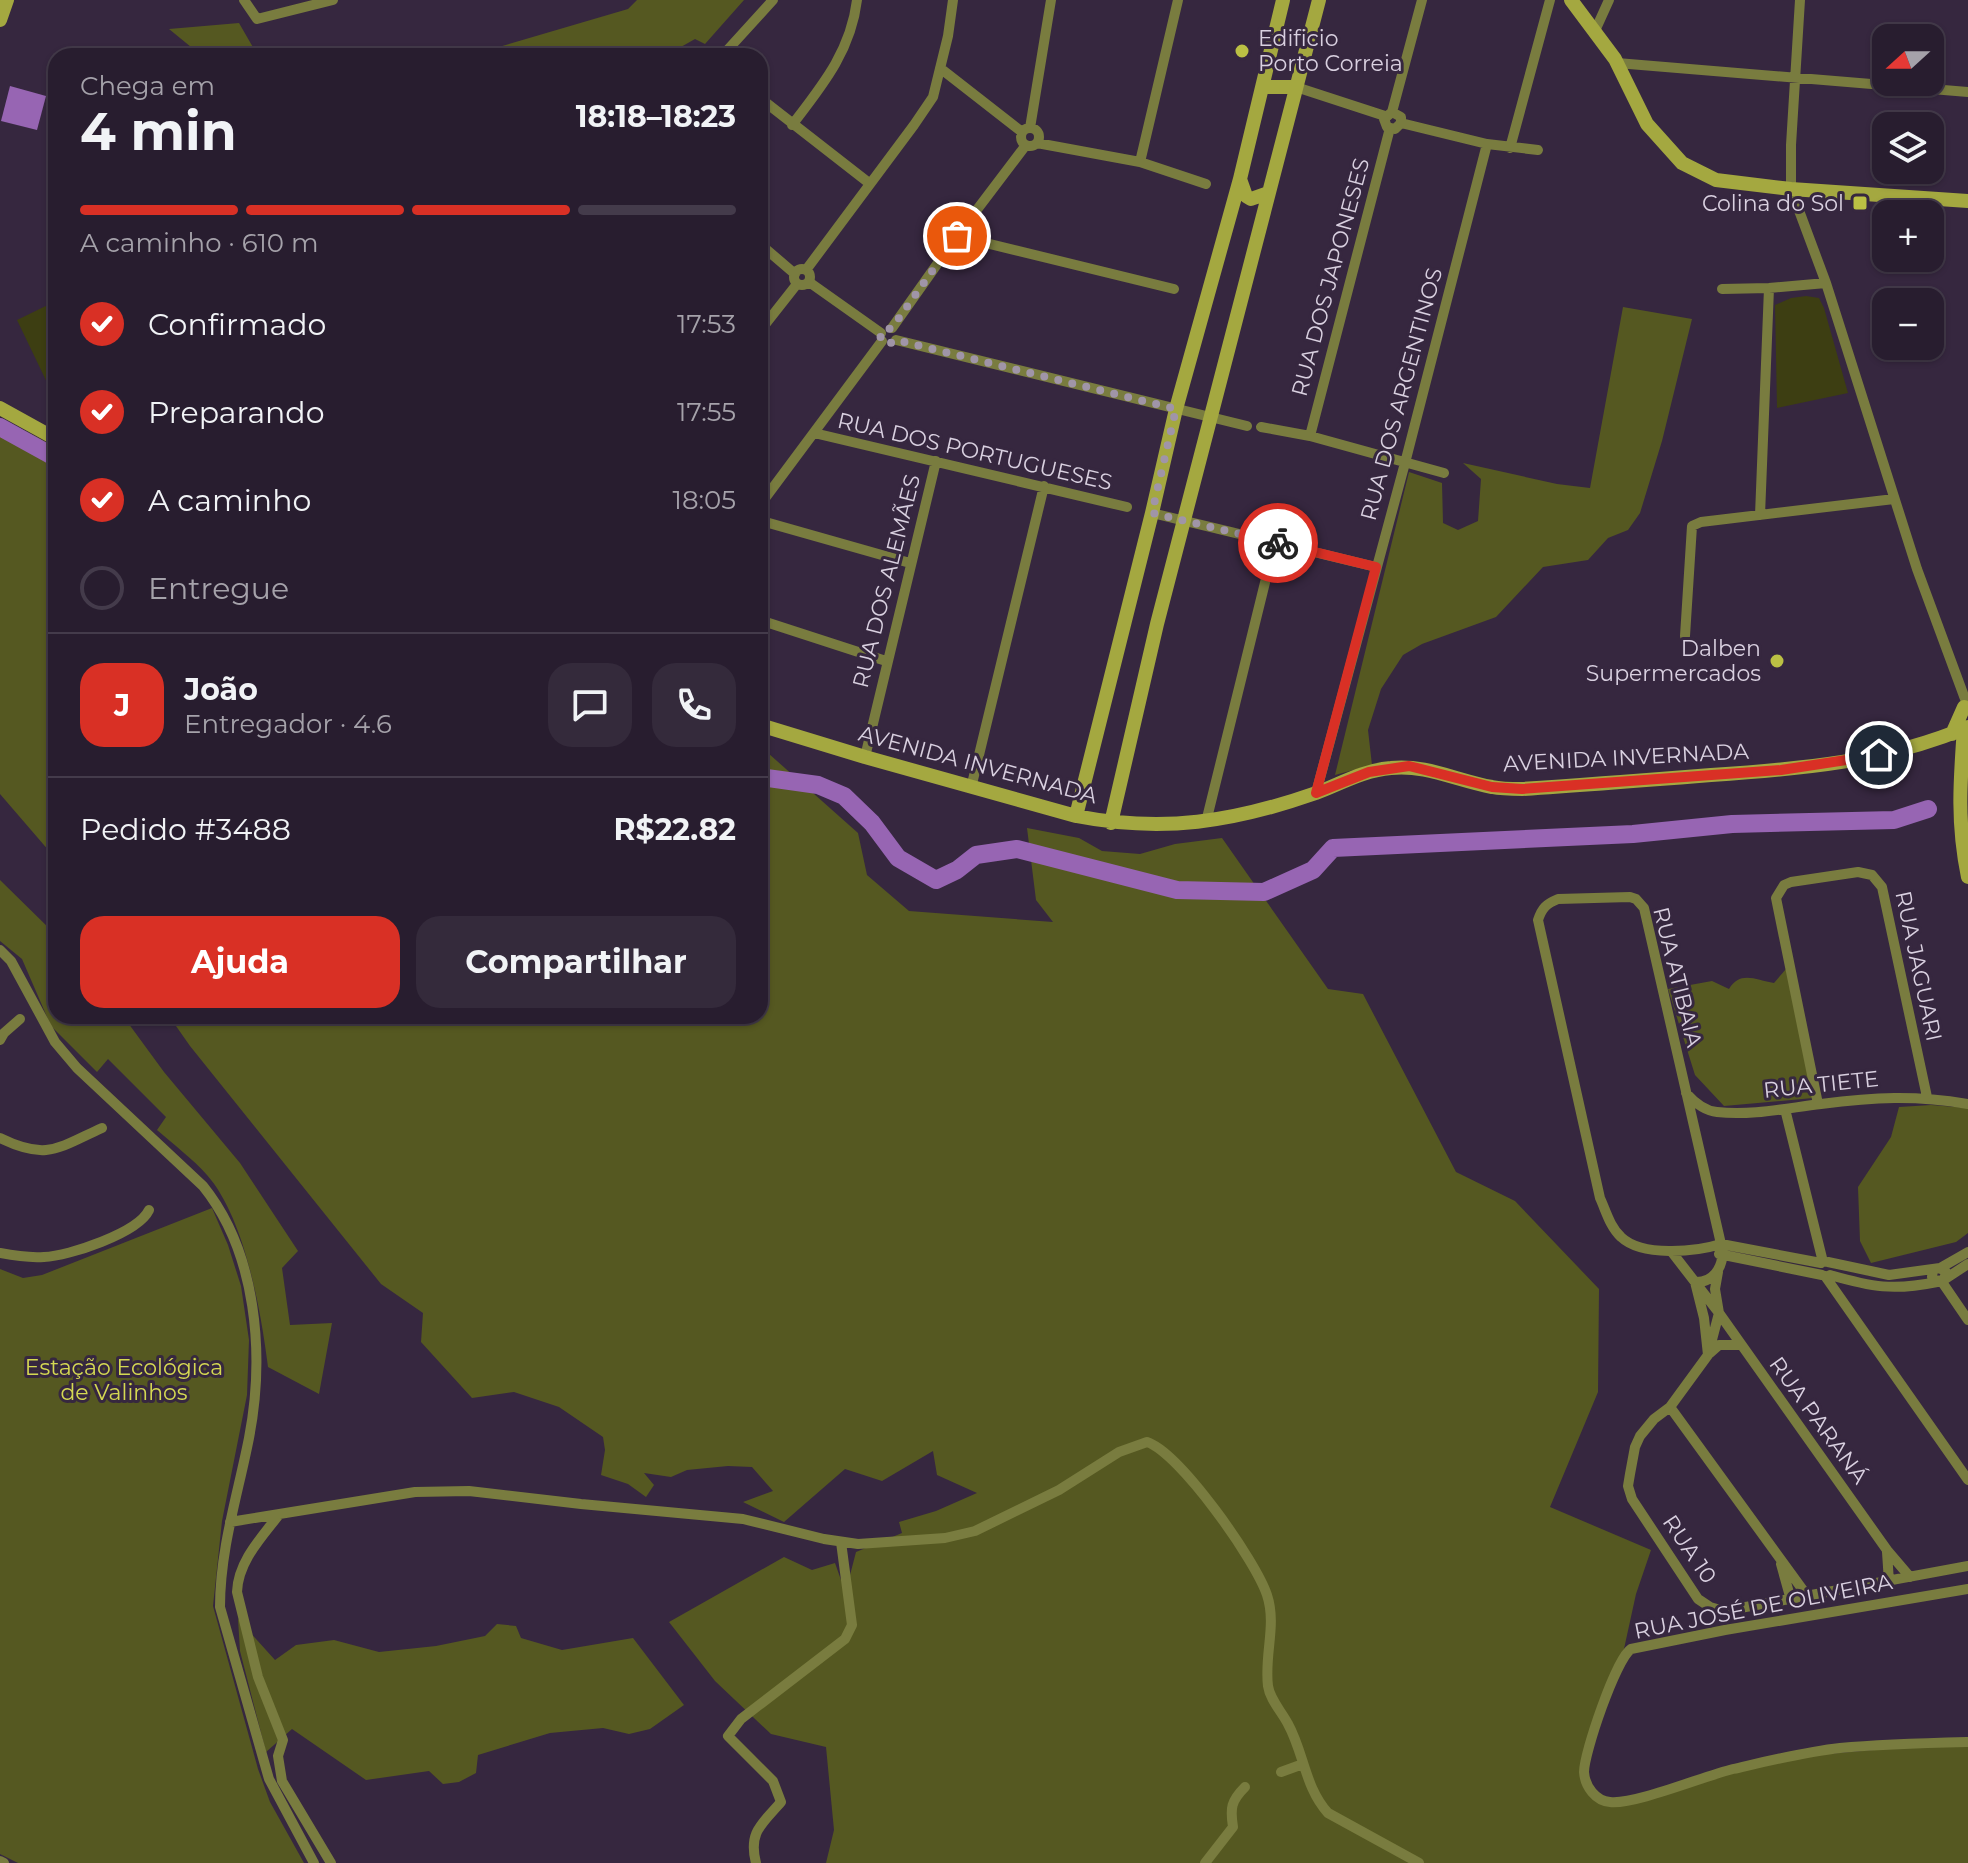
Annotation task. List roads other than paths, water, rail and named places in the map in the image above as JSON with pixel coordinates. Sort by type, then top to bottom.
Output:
[{"type":"main road","points":[[0,20],[7,0]]},
{"type":"main road","points":[[1076,816],[1176,409],[1240,179],[1283,0]]},
{"type":"main road","points":[[1111,823],[1210,416],[1319,0]]},
{"type":"main road","points":[[1571,0],[1617,63],[1647,124],[1682,163],[1716,180],[1791,189],[1968,201]]},
{"type":"main road","points":[[1263,87],[1296,87]]},
{"type":"main road","points":[[1240,179],[1246,196],[1251,199],[1268,193]]},
{"type":"main road","points":[[1,403],[48,434]]},
{"type":"main road","points":[[1962,756],[1955,744],[1965,705]]},
{"type":"main road","name":"AVENIDA INVERNADA","points":[[768,727],[1076,816],[1111,823],[1154,826],[1206,822],[1263,809],[1387,768],[1409,766],[1492,787],[1522,789],[1781,770],[1895,752],[1956,732]]},
{"type":"main road","points":[[1956,732],[1962,756],[1961,844],[1968,875]]},
{"type":"street","points":[[244,0],[257,19],[333,0]]},
{"type":"street","points":[[729,48],[773,0]]},
{"type":"street","points":[[792,125],[834,69],[849,39],[857,0]]},
{"type":"street","points":[[768,320],[933,97],[953,0]]},
{"type":"street","points":[[1051,0],[1022,141],[1140,162],[1206,184]]},
{"type":"street","points":[[1140,162],[1178,0]]},
{"type":"street","points":[[1296,87],[1389,114],[1399,115],[1401,123],[1398,128],[1390,128],[1384,122],[1389,114],[1422,0]]},
{"type":"street","points":[[1510,148],[1550,0]]},
{"type":"street","points":[[1594,33],[1609,0]]},
{"type":"street","points":[[1800,0],[1791,189],[1826,283],[1894,499],[1965,705]]},
{"type":"street","points":[[1617,63],[1968,92]]},
{"type":"street","points":[[768,494],[814,433],[884,329],[892,328],[957,236],[1039,135],[1026,130],[940,68]]},
{"type":"street","points":[[768,105],[869,183]]},
{"type":"street","points":[[1401,123],[1487,144],[1538,150]]},
{"type":"street","name":"RUA DOS JAPONESES","points":[[1310,436],[1390,128]]},
{"type":"street","name":"RUA DOS ARGENTINOS","points":[[1316,793],[1487,144]]},
{"type":"street","points":[[957,236],[1174,289]]},
{"type":"street","points":[[768,251],[799,276],[810,274],[809,282],[889,344],[896,340],[1247,426]]},
{"type":"street","points":[[1722,289],[1826,283]]},
{"type":"street","points":[[1760,515],[1769,288]]},
{"type":"street","points":[[892,328],[896,332],[896,340]]},
{"type":"street","points":[[1261,427],[1310,436],[1444,473]]},
{"type":"street","name":"RUA DOS PORTUGUESES","points":[[814,433],[1127,507]]},
{"type":"street","name":"RUA DOS ALEMÃES","points":[[865,757],[936,461]]},
{"type":"street","points":[[971,788],[1044,486]]},
{"type":"street","points":[[1685,636],[1692,526],[1701,522],[1894,499]]},
{"type":"street","points":[[1152,513],[1376,567]]},
{"type":"street","points":[[768,521],[910,563]]},
{"type":"street","points":[[1206,822],[1275,542]]},
{"type":"street","points":[[768,623],[886,661]]},
{"type":"street","name":"RUA JAGUARI","points":[[1818,1104],[1776,898],[1784,885],[1791,882],[1858,872],[1872,875],[1882,887],[1927,1097]]},
{"type":"street","name":"RUA ATIBAIA","points":[[1671,1251],[1635,1247],[1622,1238],[1612,1225],[1600,1198],[1538,920],[1541,909],[1558,899],[1630,897],[1644,908],[1723,1261]]},
{"type":"street","points":[[0,950],[11,961],[55,1042],[77,1068],[203,1186],[219,1206],[236,1242],[248,1288],[255,1367],[249,1435],[220,1578],[220,1607],[269,1779],[314,1863]]},
{"type":"street","points":[[0,1040],[20,1019]]},
{"type":"street","name":"RUA TIETE","points":[[1685,1092],[1694,1102],[1714,1112],[1785,1109],[1883,1097],[1927,1097],[1968,1104]]},
{"type":"street","points":[[1785,1109],[1825,1269],[1968,1480]]},
{"type":"street","points":[[0,1138],[20,1148],[40,1152],[102,1128]]},
{"type":"street","points":[[0,1253],[44,1257],[77,1251],[136,1225],[146,1218],[149,1210]]},
{"type":"street","points":[[1671,1251],[1706,1249],[1721,1244],[1825,1269],[1873,1287],[1910,1288],[1942,1281],[1968,1264]]},
{"type":"street","points":[[1706,1249],[1723,1261],[1889,1275],[1937,1269],[1968,1252]]},
{"type":"street","name":"RUA PARANÁ","points":[[1671,1251],[1719,1313],[1887,1550],[1910,1577]]},
{"type":"street","points":[[1708,1355],[1704,1318],[1695,1282],[1707,1281],[1723,1261]]},
{"type":"street","points":[[1708,1355],[1719,1313],[1715,1289],[1723,1261]]},
{"type":"street","points":[[1937,1269],[1932,1277],[1942,1281],[1968,1320]]},
{"type":"street","points":[[1740,1345],[1719,1345],[1708,1355],[1670,1407],[1808,1597]]},
{"type":"street","name":"RUA 10","points":[[1670,1407],[1654,1419],[1635,1447],[1628,1486],[1632,1499],[1698,1599],[1710,1607],[1724,1611],[1791,1600]]},
{"type":"street","points":[[230,1522],[415,1492],[469,1491],[743,1519],[858,1544],[945,1538],[975,1531],[1059,1490],[1119,1452],[1147,1442],[1155,1445],[1199,1489],[1251,1562],[1267,1594],[1272,1619],[1268,1689],[1288,1724],[1318,1803],[1328,1813],[1419,1863]]},
{"type":"street","points":[[278,1515],[246,1560],[237,1583],[237,1592],[258,1677],[283,1740],[278,1756],[282,1781],[331,1863]]},
{"type":"street","points":[[756,1863],[752,1845],[756,1832],[781,1802],[773,1781],[728,1736],[741,1719],[845,1639],[852,1625],[841,1542]]},
{"type":"street","points":[[1887,1550],[1889,1582]]},
{"type":"street","points":[[1778,1555],[1791,1600],[1968,1566]]},
{"type":"street","name":"RUA JOSÉ DE OLIVEIRA","points":[[1968,1589],[1631,1649],[1622,1658],[1601,1709],[1584,1772],[1588,1786],[1598,1799],[1611,1802],[1729,1770],[1823,1751],[1968,1742]]},
{"type":"street","points":[[1281,1772],[1303,1764]]},
{"type":"street","points":[[1205,1863],[1233,1827],[1230,1807],[1245,1787]]},
{"type":"waterway","points":[[0,427],[48,454]]},
{"type":"waterway","points":[[768,778],[818,785],[844,796],[872,823],[898,858],[936,880],[957,870],[976,855],[1017,849],[1177,890],[1264,892],[1313,870],[1333,848],[1633,834],[1732,824],[1894,820],[1928,809]]},
{"type":"place","name":"Edificio Porto Correia","points":[[1242,51]]},
{"type":"place","name":"Colina do Sol","points":[[1860,203]]},
{"type":"place","name":"Dalben Supermercados","points":[[1777,661]]},
{"type":"park label","name":"Estação Ecológica de Valinhos","points":[[124,1380]]}]
